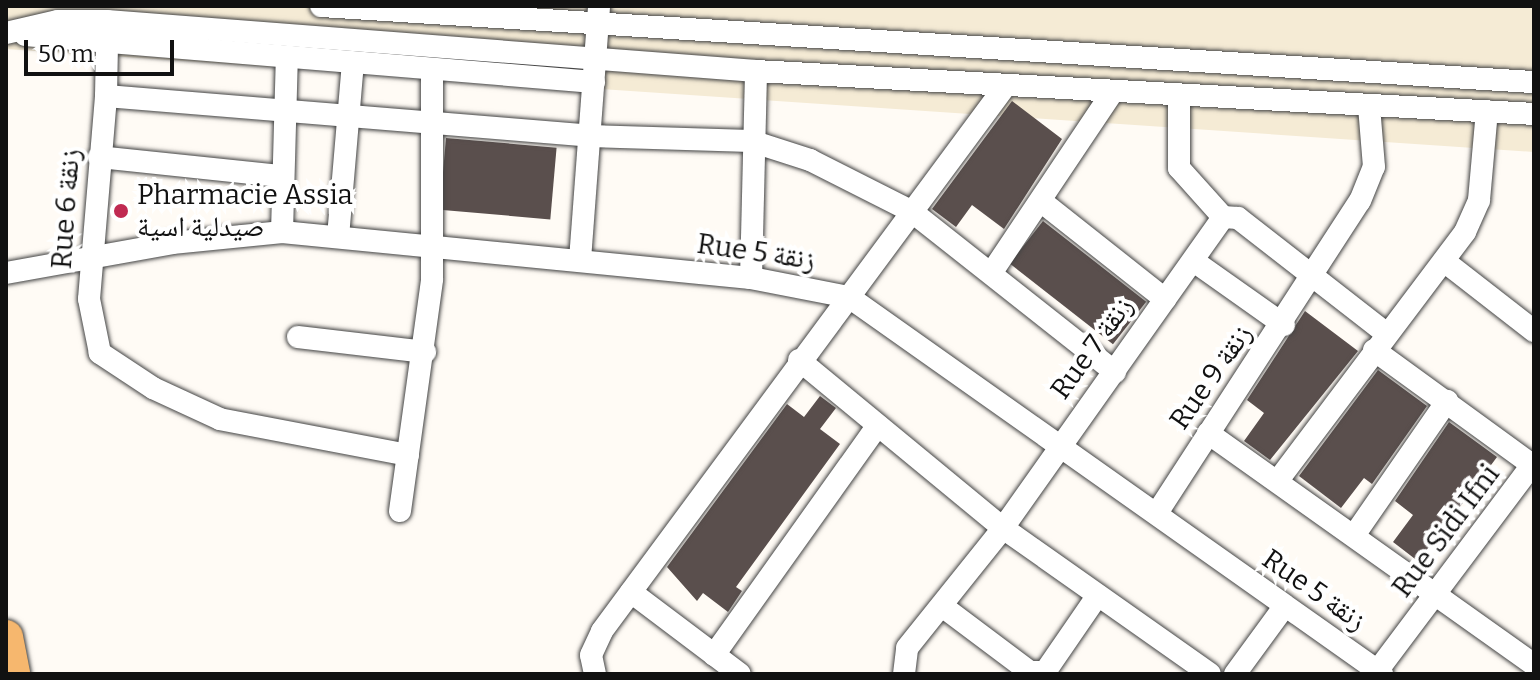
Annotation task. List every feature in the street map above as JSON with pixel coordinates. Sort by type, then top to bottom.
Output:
[{"type":"main road","points":[[6,637],[13,674]]},
{"type":"street","points":[[321,6],[599,14],[1534,82]]},
{"type":"street","points":[[580,260],[599,14]]},
{"type":"street","points":[[6,33],[58,21],[107,21],[756,71],[1534,114]]},
{"type":"street","points":[[6,33],[107,44],[594,82]]},
{"type":"street","name":"Rue 6 زنقة","points":[[107,44],[106,96],[92,257],[93,337],[116,365],[220,419],[408,455]]},
{"type":"street","points":[[282,232],[281,176],[287,113],[287,58]]},
{"type":"street","points":[[338,237],[353,63]]},
{"type":"street","points":[[400,511],[425,352],[433,246],[432,70]]},
{"type":"street","points":[[751,278],[751,141],[756,71]]},
{"type":"street","points":[[595,674],[594,644],[799,360],[1006,85]]},
{"type":"street","points":[[992,272],[1042,202],[1112,93]]},
{"type":"street","points":[[106,96],[287,113],[433,120],[590,136],[751,141],[810,160],[911,211],[1115,372]]},
{"type":"street","points":[[1179,96],[1179,168],[1231,218],[1314,275],[1380,342],[1447,401],[1533,464]]},
{"type":"street","points":[[1314,275],[1369,182],[1369,106]]},
{"type":"street","points":[[1279,479],[1444,261],[1479,200],[1487,111]]},
{"type":"street","points":[[99,157],[281,176]]},
{"type":"street","points":[[1042,202],[1165,299]]},
{"type":"street","name":"Rue 7 زنقة","points":[[904,674],[907,648],[1003,528],[1058,446],[1115,372],[1165,299],[1231,218]]},
{"type":"street","name":"Rue 5 زنقة","points":[[6,273],[92,257],[282,232],[751,278],[849,297],[1378,673]]},
{"type":"street","points":[[1444,261],[1534,331]]},
{"type":"street","points":[[1195,262],[1284,325]]},
{"type":"street","name":"Rue 9 زنقة","points":[[1157,513],[1208,433],[1284,325],[1314,275]]},
{"type":"street","points":[[298,337],[425,352]]},
{"type":"street","points":[[799,360],[1003,528],[1210,674]]},
{"type":"street","points":[[1355,534],[1447,401]]},
{"type":"street","points":[[714,655],[878,425]]},
{"type":"street","points":[[1208,433],[1279,479],[1533,663]]},
{"type":"street","name":"Rue Sidi Ifni","points":[[1378,673],[1533,464]]},
{"type":"street","points":[[631,592],[740,674]]},
{"type":"street","points":[[942,606],[1030,672],[1045,672],[1098,595]]},
{"type":"street","points":[[1235,674],[1284,607]]},
{"type":"shaded area","points":[[6,6],[1534,6],[1534,152],[6,49]]},
{"type":"building","points":[[1012,101],[1062,139],[1004,229],[972,205],[956,227],[932,209]]},
{"type":"building","points":[[446,138],[557,148],[550,219],[440,210]]},
{"type":"building","points":[[1043,221],[1146,302],[1113,344],[1010,264]]},
{"type":"building","points":[[1305,311],[1358,351],[1270,460],[1244,441],[1264,413],[1247,400]]},
{"type":"building","points":[[1378,370],[1427,406],[1372,484],[1364,478],[1341,508],[1299,476]]},
{"type":"building","points":[[820,396],[836,408],[820,429],[840,444],[736,587],[742,591],[728,612],[703,593],[697,601],[667,567],[787,404],[804,417]]},
{"type":"building","points":[[1449,422],[1497,457],[1419,562],[1393,542],[1413,515],[1395,501]]},
{"type":"place","name":"Pharmacie Assia صيدلية اسية","points":[[121,211]]}]
